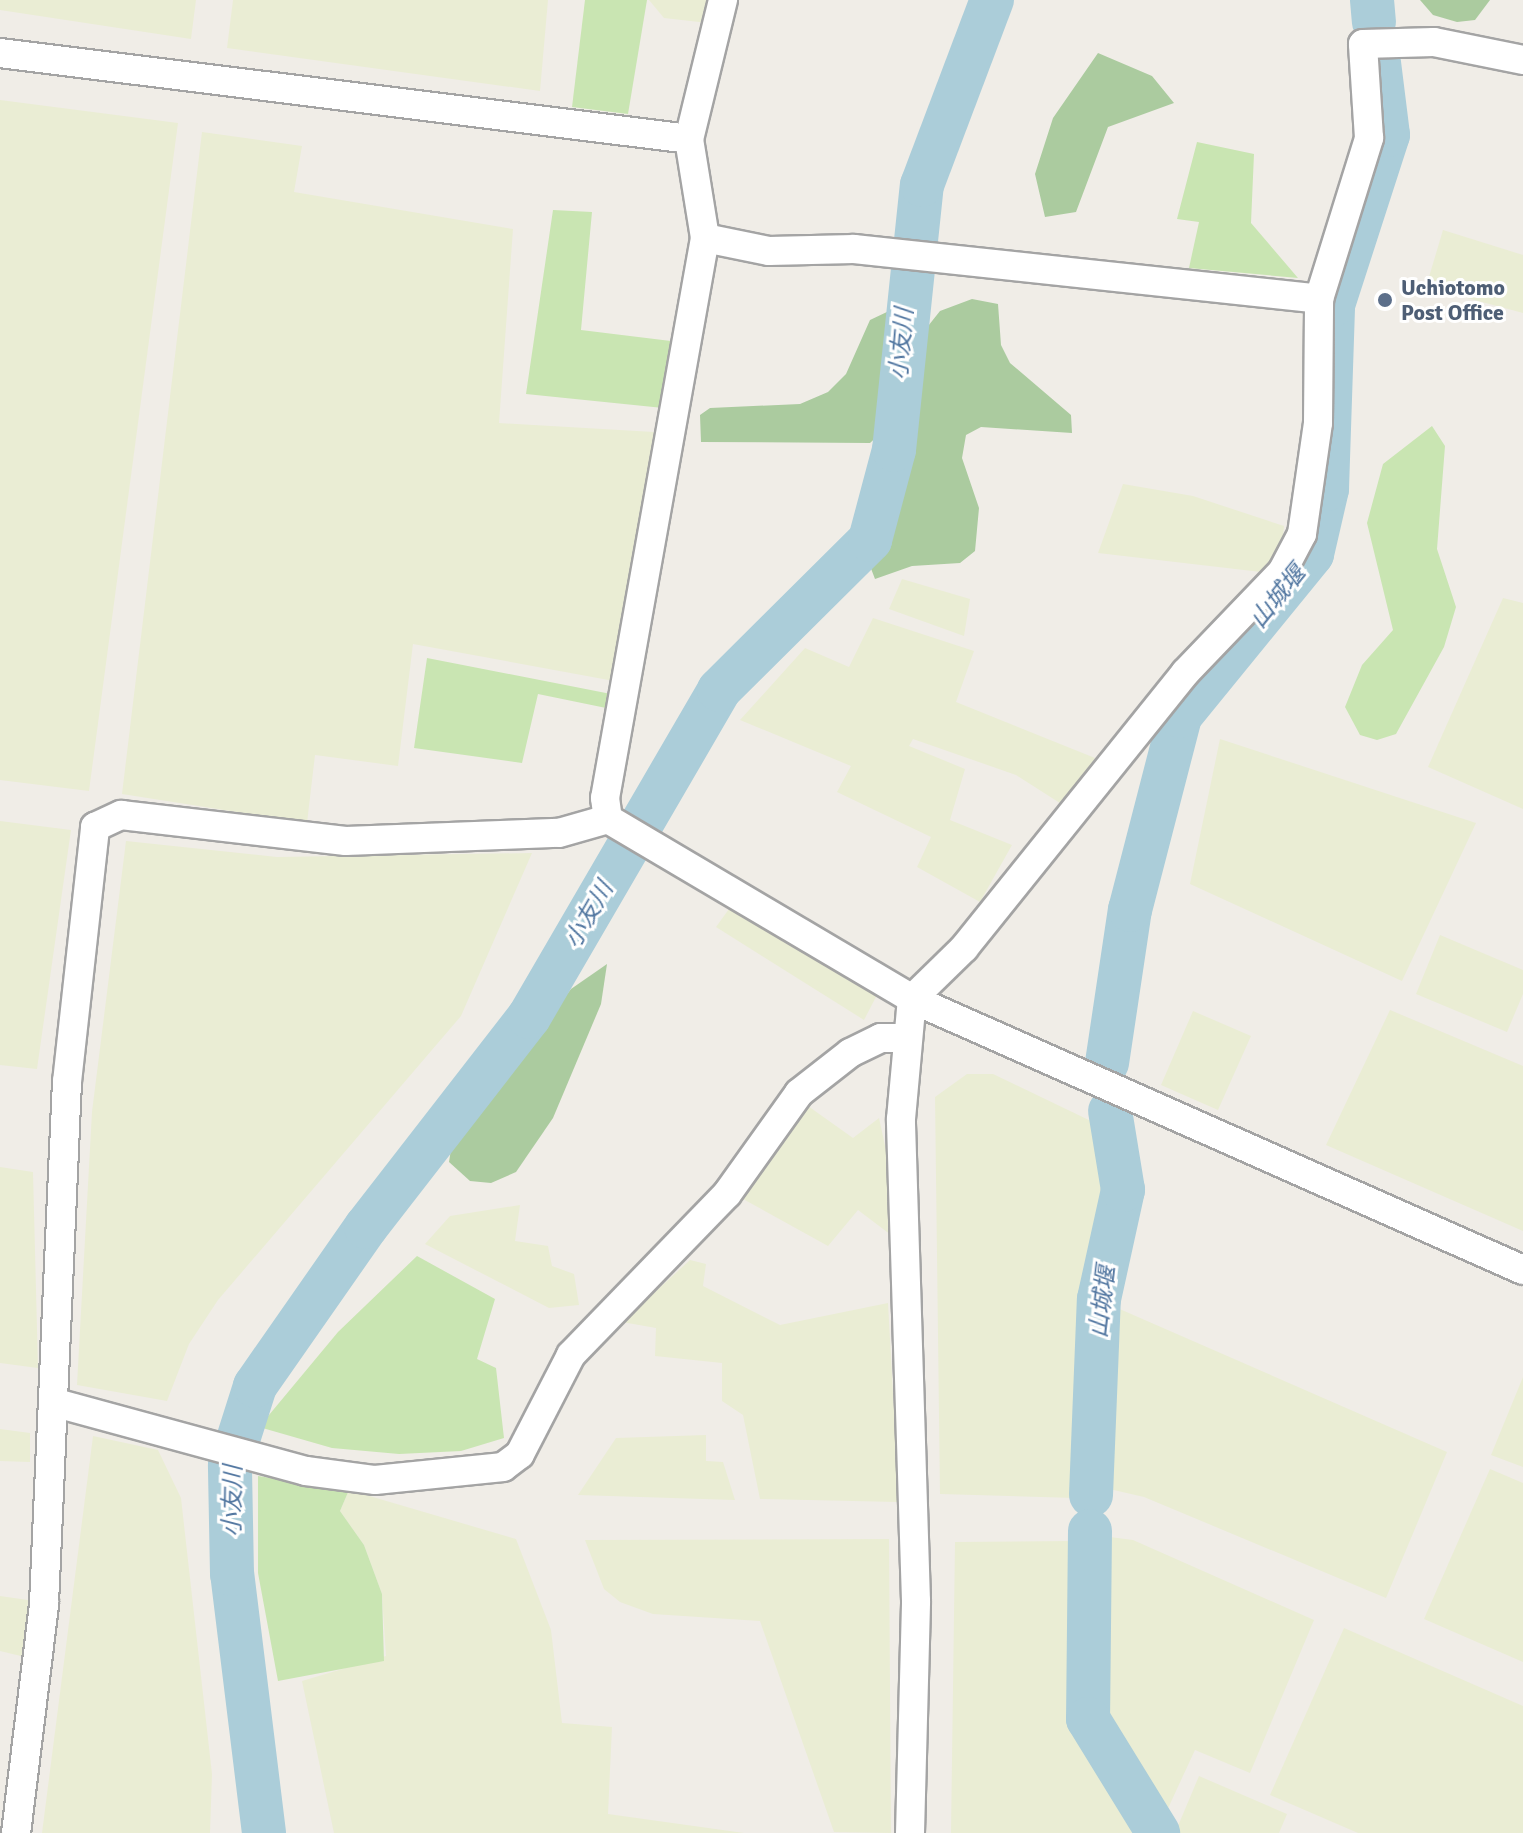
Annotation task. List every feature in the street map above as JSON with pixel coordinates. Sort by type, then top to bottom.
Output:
[{"type":"street","points":[[723,0],[689,139],[705,238],[605,798],[608,819],[661,854],[912,999],[1523,1270]]},
{"type":"street","points":[[910,1833],[916,1601],[901,1119],[912,999],[964,948],[1185,673],[1282,572],[1312,494],[1319,299],[1369,138],[1363,44],[1434,42],[1523,60]]},
{"type":"street","points":[[0,53],[689,139]]},
{"type":"street","points":[[705,238],[821,255],[854,249],[1319,299]]},
{"type":"street","points":[[16,1833],[44,1604],[56,1403],[67,1082],[95,827],[121,815],[346,841],[559,833],[608,819]]},
{"type":"street","points":[[56,1403],[178,1433],[306,1471],[375,1480],[503,1467],[520,1454],[571,1355],[727,1194],[799,1093],[850,1053],[881,1038],[908,1038]]},
{"type":"green space","points":[[0,0],[196,0],[191,39],[0,10]]},
{"type":"green space","points":[[233,0],[548,0],[540,91],[227,48]]},
{"type":"green space","points":[[585,0],[647,0],[628,114],[572,107]]},
{"type":"green space","points":[[649,0],[716,0],[708,23],[664,18]]},
{"type":"green space","points":[[1420,0],[1490,0],[1475,20],[1457,22],[1433,15]]},
{"type":"green space","points":[[1098,53],[1152,76],[1174,103],[1108,127],[1076,212],[1045,217],[1035,174],[1053,118]]},
{"type":"green space","points":[[0,100],[178,123],[89,791],[0,780]]},
{"type":"green space","points":[[202,132],[302,146],[294,192],[513,229],[499,423],[654,432],[614,681],[413,644],[398,766],[315,755],[307,823],[122,794]]},
{"type":"green space","points":[[1197,142],[1254,154],[1251,223],[1298,278],[1189,268],[1199,222],[1177,219]]},
{"type":"green space","points":[[553,210],[592,212],[581,330],[679,342],[673,409],[526,394]]},
{"type":"green space","points":[[1443,230],[1523,255],[1523,313],[1426,287]]},
{"type":"green space","points":[[972,299],[998,304],[1001,345],[1010,363],[1071,415],[1072,433],[981,427],[966,435],[962,458],[979,508],[975,551],[960,563],[912,566],[875,579],[867,558],[886,545],[900,506],[917,340],[940,311]]},
{"type":"green space","points":[[889,311],[889,401],[882,432],[870,443],[701,442],[700,415],[710,408],[800,404],[828,392],[846,374],[870,320]]},
{"type":"green space","points":[[1432,426],[1445,446],[1437,549],[1456,607],[1444,647],[1396,734],[1377,740],[1360,735],[1345,707],[1362,665],[1393,630],[1367,523],[1383,464]]},
{"type":"green space","points":[[1123,484],[1193,496],[1284,526],[1282,547],[1261,572],[1098,553]]},
{"type":"green space","points":[[902,579],[970,599],[964,636],[889,609]]},
{"type":"green space","points":[[1503,598],[1523,603],[1523,809],[1428,767]]},
{"type":"green space","points":[[873,618],[974,651],[956,702],[1095,758],[1063,805],[1016,775],[913,739],[909,746],[965,769],[950,820],[1012,845],[980,902],[917,867],[931,837],[837,792],[851,766],[740,720],[805,648],[849,667]]},
{"type":"green space","points":[[427,658],[611,694],[611,709],[538,694],[522,763],[414,748]]},
{"type":"green space","points":[[1220,739],[1476,823],[1402,981],[1190,884]]},
{"type":"green space","points":[[0,821],[71,830],[37,1069],[0,1065]]},
{"type":"green space","points":[[126,841],[277,857],[532,853],[461,1016],[218,1300],[189,1344],[167,1401],[77,1385],[92,1112]]},
{"type":"green space","points":[[729,909],[878,993],[864,1020],[716,927]]},
{"type":"green space","points":[[1440,935],[1523,970],[1523,994],[1507,1032],[1416,994]]},
{"type":"green space","points":[[607,964],[601,1004],[553,1118],[516,1172],[491,1183],[470,1181],[449,1162],[452,1143],[571,989]]},
{"type":"green space","points":[[1390,1010],[1523,1066],[1523,1231],[1326,1145]]},
{"type":"green space","points":[[1193,1011],[1251,1036],[1218,1110],[1161,1085]]},
{"type":"green space","points":[[967,1074],[993,1074],[1093,1122],[1109,1170],[1109,1202],[1080,1321],[1075,1498],[940,1494],[935,1097]]},
{"type":"green space","points":[[808,1106],[853,1138],[879,1118],[889,1164],[891,1235],[858,1210],[828,1246],[743,1199]]},
{"type":"green space","points":[[0,1167],[33,1172],[38,1368],[0,1363]]},
{"type":"green space","points":[[520,1205],[515,1241],[548,1246],[552,1266],[574,1274],[579,1305],[549,1308],[425,1244],[450,1216]]},
{"type":"green space","points":[[417,1256],[495,1299],[477,1359],[496,1368],[504,1438],[461,1451],[399,1454],[332,1448],[259,1427],[338,1332]]},
{"type":"green space","points":[[690,1260],[706,1264],[703,1286],[780,1325],[888,1303],[899,1502],[760,1499],[743,1415],[722,1401],[722,1363],[655,1356],[656,1328],[622,1322]]},
{"type":"green space","points":[[1115,1307],[1447,1452],[1386,1598],[1144,1497],[1105,1488]]},
{"type":"green space","points":[[1523,1377],[1523,1467],[1491,1455]]},
{"type":"green space","points":[[0,1429],[30,1433],[30,1462],[0,1461]]},
{"type":"green space","points":[[706,1435],[706,1461],[723,1462],[735,1500],[578,1495],[616,1438]]},
{"type":"green space","points":[[93,1436],[158,1450],[181,1498],[212,1774],[210,1833],[42,1833]]},
{"type":"green space","points":[[1490,1469],[1523,1483],[1523,1662],[1424,1619]]},
{"type":"green space","points":[[258,1476],[349,1490],[340,1511],[364,1545],[382,1594],[384,1661],[278,1681],[258,1573]]},
{"type":"green space","points":[[349,1490],[516,1539],[551,1630],[562,1723],[612,1727],[608,1814],[744,1833],[334,1833],[302,1681],[386,1656],[382,1594],[364,1545],[340,1511]]},
{"type":"green space","points":[[1102,1536],[1133,1540],[1314,1620],[1250,1773],[1195,1750],[1164,1817],[1098,1718]]},
{"type":"green space","points":[[889,1539],[891,1833],[834,1832],[760,1621],[653,1614],[620,1602],[604,1589],[585,1540]]},
{"type":"green space","points":[[1075,1541],[1072,1710],[1140,1833],[951,1833],[955,1542]]},
{"type":"green space","points":[[0,1596],[28,1600],[25,1657],[0,1651]]},
{"type":"green space","points":[[1344,1628],[1523,1706],[1523,1833],[1358,1833],[1270,1795]]},
{"type":"green space","points":[[1199,1776],[1287,1814],[1279,1833],[1175,1833]]},
{"type":"waterway","name":"小友川","points":[[264,1833],[232,1574],[230,1465],[255,1386],[366,1227],[529,1017],[719,690],[870,540],[894,450],[922,185],[992,0]]},
{"type":"waterway","name":"山城堰","points":[[1372,0],[1374,22]]},
{"type":"waterway","name":"山城堰","points":[[1107,1063],[1130,910],[1180,716],[1312,554],[1327,489],[1333,305],[1388,135],[1379,63]]},
{"type":"waterway","name":"山城堰","points":[[1091,1495],[1099,1299],[1123,1190],[1110,1111]]},
{"type":"waterway","name":"山城堰","points":[[1090,1531],[1088,1719],[1158,1833]]},
{"type":"place","name":"Uchiotomo Post Office","points":[[1385,300]]}]
